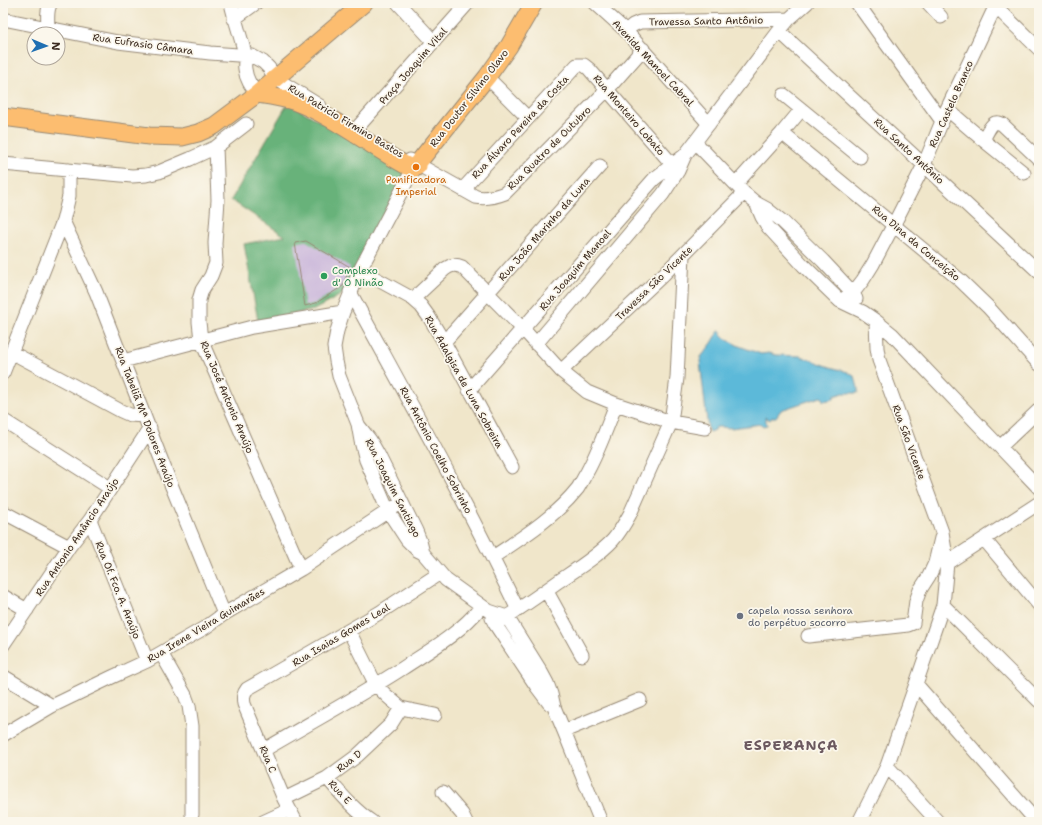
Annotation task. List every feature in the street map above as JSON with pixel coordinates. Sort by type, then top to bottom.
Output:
[{"type":"main road","points":[[3,117],[149,136],[182,137],[208,129],[257,94],[364,3]]},
{"type":"main road","name":"Rua Doutor Silvino Olavo","points":[[415,167],[487,77],[509,46],[534,3]]},
{"type":"main road","name":"Rua Patricio Firmino Bastos","points":[[257,94],[294,102],[307,107],[340,124],[391,157],[415,167]]},
{"type":"street","points":[[48,26],[48,7],[51,3]]},
{"type":"street","points":[[231,3],[245,56],[244,69],[249,84],[257,94]]},
{"type":"street","points":[[234,19],[256,3]]},
{"type":"street","points":[[398,3],[434,42]]},
{"type":"street","name":"Praça Joaquim Vital","points":[[357,128],[468,3]]},
{"type":"street","name":"Avenida Manoel Cabral","points":[[595,3],[626,31],[709,124]]},
{"type":"street","name":"Rua Joaquim Manoel","points":[[536,344],[664,194],[676,168],[685,155],[779,31],[807,3]]},
{"type":"street","points":[[857,3],[942,121]]},
{"type":"street","points":[[928,3],[941,17]]},
{"type":"street","points":[[995,4],[1039,49]]},
{"type":"street","name":"Rua Castelo Branco","points":[[840,301],[853,292],[863,280],[894,224],[924,165],[947,109],[995,4]]},
{"type":"street","name":"Rua Eufrasio Câmara","points":[[3,19],[38,26]]},
{"type":"street","name":"Travessa Santo Antônio","points":[[626,31],[632,24],[640,22],[789,20]]},
{"type":"street","name":"Rua Santo Antônio","points":[[779,31],[1039,272]]},
{"type":"street","name":"Rua Eufrasio Câmara","points":[[66,32],[118,42],[210,53],[252,56],[263,62],[275,78]]},
{"type":"street","name":"Rua Quatro de Outubro","points":[[415,167],[476,197],[495,197],[505,193],[607,90],[643,50]]},
{"type":"street","name":"Rua Monteiro Lobato","points":[[577,65],[584,65],[589,69],[676,168]]},
{"type":"street","name":"Rua Álvaro Pereira da Costa","points":[[463,190],[577,65]]},
{"type":"street","points":[[487,77],[528,118]]},
{"type":"street","name":"Rua Patricio Firmino Bastos","points":[[275,78],[357,128],[415,167]]},
{"type":"street","points":[[784,95],[860,157]]},
{"type":"street","points":[[947,109],[1024,173]]},
{"type":"street","name":"Travessa São Vicente","points":[[561,371],[683,255],[740,189],[801,110]]},
{"type":"street","points":[[983,140],[993,124],[998,122],[1039,159]]},
{"type":"street","points":[[3,164],[132,176],[146,175],[159,172],[216,147],[246,124]]},
{"type":"street","name":"Rua Dina da Conceição","points":[[782,133],[960,280],[988,307],[1039,364]]},
{"type":"street","points":[[695,142],[740,189],[756,203],[768,209],[782,221],[823,261],[853,292],[863,312]]},
{"type":"street","name":"Rua José Antonio Araújo","points":[[216,147],[218,200],[215,242],[216,263],[198,300],[201,340],[301,569]]},
{"type":"street","name":"Rua João Marinho da Luna","points":[[444,342],[600,166]]},
{"type":"street","name":"Rua Joaquim Santiago","points":[[415,167],[360,270],[350,292],[337,331],[334,347],[336,361],[358,424],[360,441],[366,460],[388,511],[408,540],[417,550],[423,553],[452,585],[486,608],[507,617]]},
{"type":"street","name":"Rua Joaquim Manoel","points":[[470,390],[654,179],[676,168]]},
{"type":"street","points":[[3,373],[64,221],[69,196],[69,170]]},
{"type":"street","points":[[756,203],[768,227],[804,265],[840,301],[863,312],[892,334],[1039,488]]},
{"type":"street","name":"Rua Tabeliã Mª Dolores Araújo","points":[[64,221],[96,292],[150,428],[170,484],[224,614]]},
{"type":"street","points":[[495,624],[586,563],[613,540],[623,527],[630,514],[670,422],[677,378],[683,255]]},
{"type":"street","points":[[360,270],[413,299],[451,265],[462,267],[561,371],[586,392],[616,404],[670,422],[705,428]]},
{"type":"street","name":"Rua Antônio Coelho Sobrinho","points":[[350,292],[463,500],[493,557],[518,610]]},
{"type":"street","name":"Rua Adalgisa de Luna Sobreira","points":[[413,299],[421,306],[429,317],[444,342],[512,467]]},
{"type":"street","points":[[123,361],[252,327],[343,312]]},
{"type":"street","name":"Rua São Vicente","points":[[859,822],[887,766],[943,606],[947,563],[942,532],[879,360],[876,321]]},
{"type":"street","points":[[11,352],[121,411],[130,415],[144,416]]},
{"type":"street","points":[[493,557],[542,523],[564,504],[579,487],[598,449],[616,404]]},
{"type":"street","points":[[1000,447],[1039,410]]},
{"type":"street","points":[[3,420],[110,488]]},
{"type":"street","name":"Rua Joaquim Santiago","points":[[358,424],[372,444],[416,531],[423,553]]},
{"type":"street","name":"Rua Antonio Amâncio Araújo","points":[[3,645],[69,547],[90,520],[150,428]]},
{"type":"street","name":"Rua Irene Vieira Guimarães","points":[[3,735],[52,706],[147,661],[206,627],[224,614],[301,569],[401,503]]},
{"type":"street","points":[[947,563],[1039,503]]},
{"type":"street","points":[[3,512],[69,547]]},
{"type":"street","name":"Rua Of. Fco. A. Araújo","points":[[90,520],[147,661]]},
{"type":"street","points":[[808,636],[908,625],[913,623],[916,601],[920,590],[935,563],[942,532]]},
{"type":"street","points":[[984,539],[1039,605]]},
{"type":"street","name":"Rua Isaias Gomes Leal","points":[[243,695],[248,690],[379,613],[440,573]]},
{"type":"street","points":[[546,590],[582,655]]},
{"type":"street","points":[[3,596],[27,610]]},
{"type":"street","points":[[943,606],[1039,702]]},
{"type":"street","points":[[264,750],[376,685],[436,647],[486,608],[537,687],[548,702],[554,707]]},
{"type":"street","points":[[507,617],[540,670],[546,683],[551,694],[554,707],[601,822]]},
{"type":"street","points":[[349,631],[376,685],[387,696],[401,708],[435,715]]},
{"type":"street","points":[[161,653],[185,695],[189,706],[192,726],[192,815]]},
{"type":"street","points":[[3,676],[52,706]]},
{"type":"street","points":[[916,684],[1037,822]]},
{"type":"street","name":"Rua C","points":[[243,695],[244,704],[286,804],[296,822]]},
{"type":"street","points":[[564,731],[640,700]]},
{"type":"street","name":"Rua D","points":[[263,822],[286,804],[327,778],[357,756],[391,724],[401,708]]},
{"type":"street","points":[[887,766],[938,822]]},
{"type":"street","name":"Rua E","points":[[327,778],[344,798],[372,822]]},
{"type":"street","points":[[444,792],[462,814],[466,822]]},
{"type":"green space","points":[[288,103],[406,170],[350,290],[314,310],[258,321],[244,244],[285,236],[231,200]]},
{"type":"water","points":[[719,331],[721,331],[721,334],[726,339],[739,346],[761,354],[769,353],[776,355],[800,356],[848,372],[855,377],[858,393],[843,393],[834,396],[834,399],[823,401],[823,398],[820,397],[781,410],[776,417],[772,417],[770,420],[765,417],[767,425],[763,426],[761,424],[731,428],[716,427],[715,430],[709,432],[700,361],[701,357]]},
{"type":"building","name":"Complexo d' O Ninão","points":[[306,241],[350,267],[343,286],[316,303],[305,306],[295,243]]},
{"type":"place","name":"Panificadora Imperial","points":[[416,167]]},
{"type":"place","name":"Complexo d' O Ninão","points":[[324,276]]},
{"type":"place","name":"capela nossa senhora do perpétuo socorro","points":[[740,616]]},
{"type":"district","name":"ESPERANÇA","points":[[791,745]]}]
